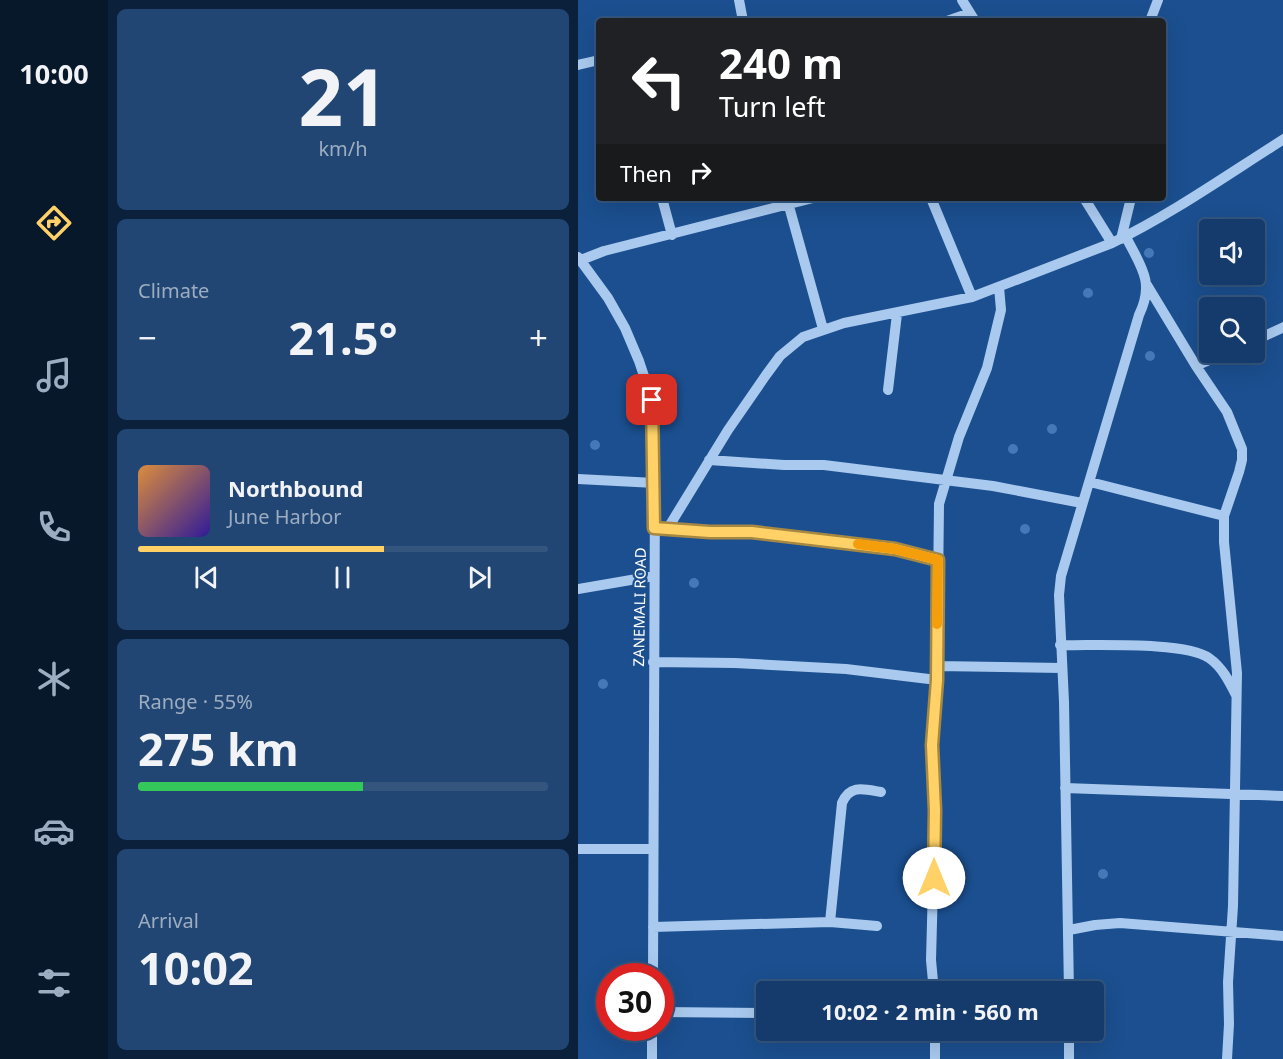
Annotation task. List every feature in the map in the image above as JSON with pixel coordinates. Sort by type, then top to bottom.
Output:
[{"type":"street","points":[[739,0],[741,18]]},
{"type":"street","points":[[962,0],[972,17]]},
{"type":"street","points":[[1151,18],[1158,0]]},
{"type":"street","points":[[578,64],[596,61]]},
{"type":"street","points":[[668,528],[709,460],[780,356],[803,337],[823,329],[971,297],[1119,240],[1283,139]]},
{"type":"street","points":[[663,201],[672,234]]},
{"type":"street","points":[[932,201],[971,297]]},
{"type":"street","points":[[1086,201],[1119,240],[1226,412],[1242,449],[1240,466],[1224,516],[1224,542],[1237,673],[1227,1059]]},
{"type":"street","points":[[1119,240],[1130,201]]},
{"type":"street","points":[[579,258],[788,202],[823,329]]},
{"type":"street","name":"ZANEMALI ROAD","points":[[579,258],[608,298],[625,328],[640,361],[652,400],[655,483],[653,963]]},
{"type":"street","points":[[1069,981],[1066,788],[1059,596],[1061,576],[1139,315],[1145,303],[1147,285]]},
{"type":"street","points":[[933,981],[931,960],[935,810],[932,745],[937,680],[939,504],[945,480],[987,368],[1001,310],[999,287]]},
{"type":"street","points":[[888,390],[897,314]]},
{"type":"street","points":[[1265,335],[1283,327]]},
{"type":"street","points":[[1196,366],[1203,363]]},
{"type":"street","points":[[709,460],[824,465],[993,486],[1082,503]]},
{"type":"street","points":[[578,479],[655,483]]},
{"type":"street","points":[[1090,482],[1224,516]]},
{"type":"street","points":[[654,528],[752,532],[895,549],[938,560]]},
{"type":"street","points":[[578,589],[654,576]]},
{"type":"street","points":[[1060,645],[1167,647],[1194,650],[1207,656],[1217,665],[1237,697]]},
{"type":"street","points":[[653,662],[735,663],[846,669],[937,680]]},
{"type":"street","points":[[937,666],[1062,668]]},
{"type":"street","points":[[1066,788],[1235,792],[1283,796]]},
{"type":"street","points":[[830,922],[842,804],[846,795],[855,790],[881,792]]},
{"type":"street","points":[[578,849],[653,849]]},
{"type":"street","points":[[653,927],[830,922],[877,926]]},
{"type":"street","points":[[1069,930],[1120,923],[1283,936]]},
{"type":"street","points":[[674,1012],[756,1012]]},
{"type":"street","points":[[652,1041],[652,1059]]},
{"type":"street","points":[[935,1041],[935,1059]]},
{"type":"street","points":[[1069,1041],[1070,1059]]},
{"type":"building","points":[[1149,248],[1153,249],[1153,257],[1149,258],[1145,257],[1144,253],[1145,249]]},
{"type":"building","points":[[1088,288],[1092,289],[1092,297],[1088,298],[1084,297],[1083,293],[1084,289]]},
{"type":"building","points":[[1150,351],[1154,352],[1154,360],[1150,361],[1146,360],[1145,356],[1146,352]]},
{"type":"building","points":[[1052,424],[1056,425],[1056,433],[1052,434],[1048,433],[1047,429],[1048,425]]},
{"type":"building","points":[[595,440],[599,441],[599,449],[595,450],[591,449],[590,445],[591,441]]},
{"type":"building","points":[[1013,444],[1017,445],[1017,453],[1013,454],[1009,453],[1008,449],[1009,445]]},
{"type":"building","points":[[1025,524],[1029,525],[1029,533],[1025,534],[1021,533],[1020,529],[1021,525]]},
{"type":"building","points":[[694,578],[698,579],[698,587],[694,588],[690,587],[689,583],[690,579]]},
{"type":"building","points":[[603,679],[607,680],[607,688],[603,689],[599,688],[598,684],[599,680]]},
{"type":"building","points":[[1103,869],[1107,870],[1107,878],[1103,879],[1099,878],[1098,874],[1099,870]]},
{"type":"slow traffic","points":[[858,544],[895,549],[938,560],[937,624]]},
{"type":"route","points":[[652,400],[654,528],[752,532],[895,549],[938,560],[937,680],[932,745],[935,810],[934,878]]}]
